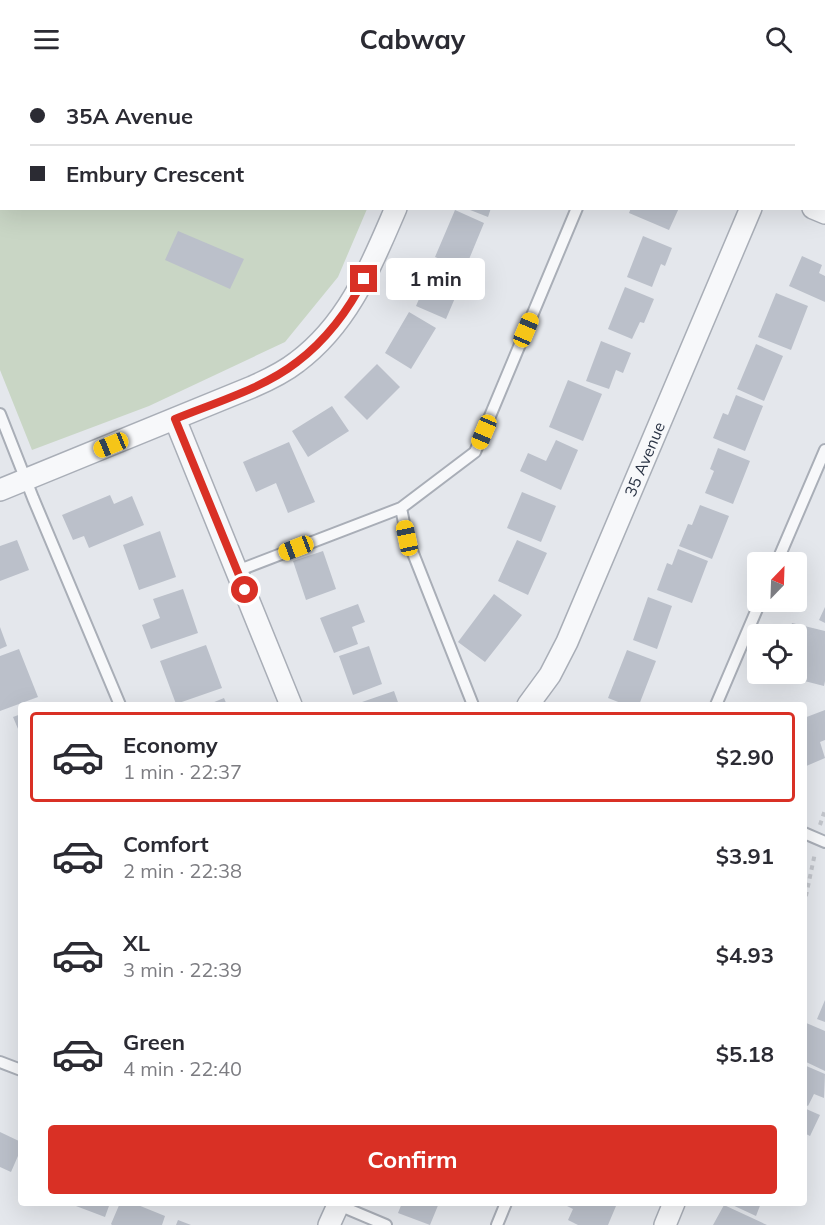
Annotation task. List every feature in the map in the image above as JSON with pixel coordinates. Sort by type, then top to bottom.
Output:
[{"type":"street","points":[[0,490],[252,387],[298,362],[339,319],[359,291],[395,210]]},
{"type":"street","name":"35 Avenue","points":[[530,702],[550,675],[567,642],[750,210]]},
{"type":"street","points":[[175,419],[290,702]]},
{"type":"street","points":[[329,1225],[335,1206]]},
{"type":"street","points":[[665,1225],[673,1206]]},
{"type":"lane","points":[[237,571],[401,508],[475,452],[577,210]]},
{"type":"lane","points":[[0,414],[119,702]]},
{"type":"lane","points":[[781,552],[825,450]]},
{"type":"lane","points":[[401,508],[407,538],[473,702]]},
{"type":"lane","points":[[717,702],[756,612]]},
{"type":"lane","points":[[807,834],[825,842]]},
{"type":"lane","points":[[0,1062],[18,1069]]},
{"type":"lane","points":[[341,1206],[386,1225]]},
{"type":"lane","points":[[496,1225],[505,1206]]},
{"type":"green space","points":[[0,210],[367,210],[338,277],[285,342],[149,406],[32,450],[0,370]]},
{"type":"building","points":[[455,210],[484,223],[465,269],[435,257]]},
{"type":"building","points":[[470,210],[490,210],[488,217]]},
{"type":"building","points":[[630,210],[678,210],[669,230],[629,213]]},
{"type":"building","points":[[178,231],[244,259],[230,289],[165,260]]},
{"type":"building","points":[[643,236],[672,248],[665,266],[661,264],[652,287],[627,277]]},
{"type":"building","points":[[802,256],[822,265],[819,273],[825,276],[825,302],[789,286]]},
{"type":"building","points":[[434,264],[464,277],[446,319],[416,306]]},
{"type":"building","points":[[625,287],[654,299],[644,323],[640,322],[632,339],[608,329]]},
{"type":"building","points":[[776,293],[808,306],[791,350],[758,337]]},
{"type":"building","points":[[409,312],[436,328],[411,369],[385,353]]},
{"type":"building","points":[[601,341],[631,353],[623,373],[616,370],[609,389],[586,381]]},
{"type":"building","points":[[756,344],[783,356],[764,401],[737,389]]},
{"type":"building","points":[[377,364],[400,387],[367,420],[344,397]]},
{"type":"building","points":[[568,380],[602,394],[583,441],[549,427]]},
{"type":"building","points":[[736,395],[763,406],[745,451],[713,438],[723,413],[728,415]]},
{"type":"building","points":[[332,406],[349,431],[308,457],[292,431]]},
{"type":"building","points":[[556,440],[578,450],[561,490],[520,471],[528,453],[546,461]]},
{"type":"building","points":[[289,442],[315,502],[288,513],[276,483],[256,492],[243,462]]},
{"type":"building","points":[[718,448],[750,461],[733,504],[705,493],[714,471],[710,469]]},
{"type":"building","points":[[522,492],[556,506],[541,542],[507,528]]},
{"type":"building","points":[[110,495],[114,504],[132,496],[144,525],[89,548],[84,536],[73,540],[62,515]]},
{"type":"building","points":[[700,505],[729,516],[712,559],[679,546],[688,524],[692,525]]},
{"type":"building","points":[[160,531],[176,577],[139,590],[123,545]]},
{"type":"building","points":[[17,540],[29,570],[0,581],[0,546]]},
{"type":"building","points":[[517,540],[547,553],[528,595],[498,581]]},
{"type":"building","points":[[678,549],[708,561],[692,603],[657,590],[667,563],[672,565]]},
{"type":"building","points":[[323,551],[336,589],[306,600],[293,561]]},
{"type":"building","points":[[183,589],[198,633],[151,649],[142,625],[160,618],[153,599]]},
{"type":"building","points":[[494,594],[522,615],[485,662],[458,642]]},
{"type":"building","points":[[648,597],[672,606],[657,649],[633,640]]},
{"type":"building","points":[[358,604],[365,622],[352,627],[358,644],[334,653],[320,618]]},
{"type":"building","points":[[825,607],[825,623],[819,620]]},
{"type":"building","points":[[0,627],[7,646],[0,649]]},
{"type":"building","points":[[807,627],[825,631],[824,686],[807,682]]},
{"type":"building","points":[[206,645],[222,688],[182,702],[175,702],[160,661]]},
{"type":"building","points":[[369,646],[382,684],[353,695],[339,656]]},
{"type":"building","points":[[19,649],[38,697],[18,702],[18,704],[0,711],[0,656]]},
{"type":"building","points":[[627,650],[656,661],[640,702],[618,702],[608,698]]},
{"type":"building","points":[[394,691],[398,702],[362,702]]},
{"type":"building","points":[[224,698],[226,702],[214,702]]},
{"type":"building","points":[[825,710],[825,740],[820,742],[825,758],[807,766],[807,717]]},
{"type":"building","points":[[18,715],[18,729],[13,717]]},
{"type":"building","points":[[825,1000],[825,1022],[817,1019]]},
{"type":"building","points":[[807,1023],[825,1031],[825,1071],[807,1062]]},
{"type":"building","points":[[807,1066],[825,1074],[824,1098],[814,1094],[808,1106]]},
{"type":"building","points":[[807,1109],[820,1115],[810,1136],[807,1134]]},
{"type":"building","points":[[0,1132],[18,1141],[18,1156],[11,1172],[0,1167]]},
{"type":"building","points":[[76,1206],[109,1206],[105,1217]]},
{"type":"building","points":[[119,1206],[140,1206],[165,1216],[162,1225],[111,1224]]},
{"type":"building","points":[[401,1206],[438,1206],[430,1225],[398,1213]]},
{"type":"building","points":[[567,1206],[616,1206],[608,1225],[578,1225],[568,1220],[573,1209]]},
{"type":"building","points":[[723,1206],[726,1206],[767,1225],[713,1225]]},
{"type":"building","points":[[734,1206],[760,1206],[756,1216]]},
{"type":"building","points":[[178,1220],[191,1225],[176,1225]]},
{"type":"route","points":[[245,590],[175,419],[274,377],[298,362],[339,319],[359,291],[364,279]]}]
